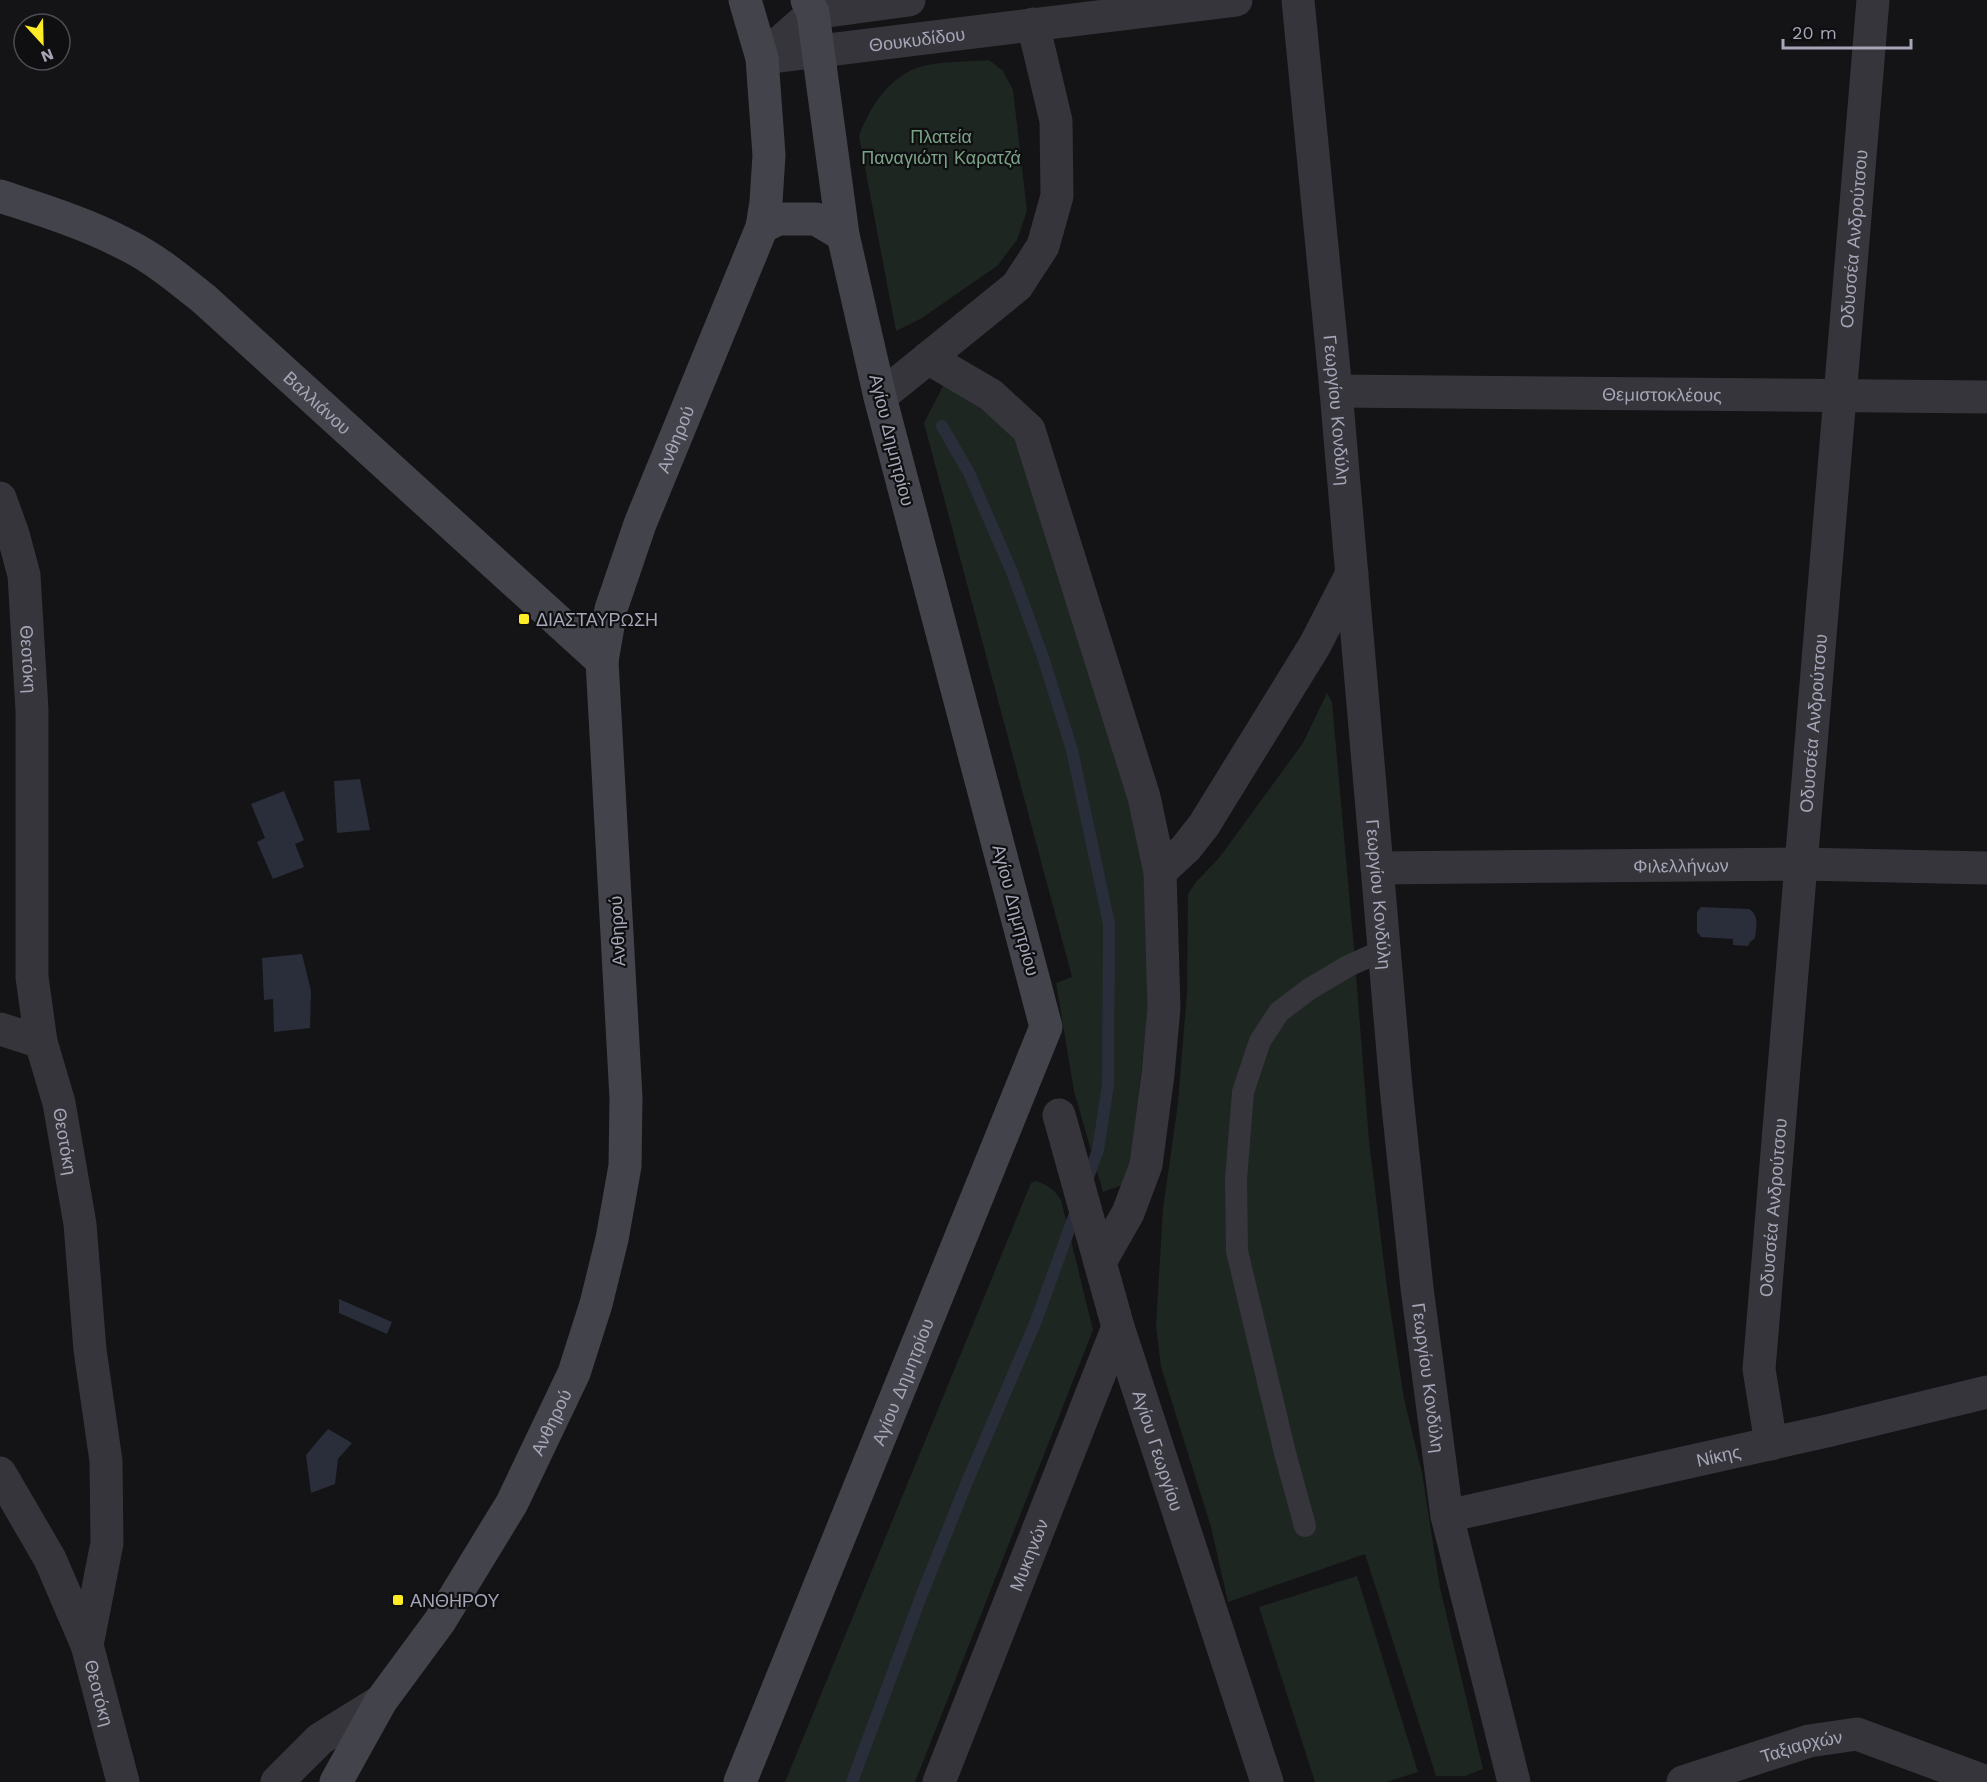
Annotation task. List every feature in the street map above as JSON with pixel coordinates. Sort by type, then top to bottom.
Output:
[{"type":"street","name":"Ανθηρού","points":[[277,1782],[320,1738],[381,1701],[440,1621],[512,1503],[536,1456],[574,1373],[596,1304],[612,1239],[625,1166],[626,1098],[602,661],[611,609],[640,524],[762,227],[766,202],[768,155],[762,58],[745,0]]},
{"type":"street","points":[[762,58],[810,6],[909,0]]},
{"type":"street","name":"Θουκυδίδου","points":[[762,58],[1236,0]]},
{"type":"street","name":"Οδυσσέα Ανδρούτσου","points":[[1771,1444],[1759,1369],[1874,0]]},
{"type":"street","name":"Αγίου Δημητρίου","points":[[740,1782],[1046,1027],[880,397],[843,235],[819,52],[810,6]]},
{"type":"street","name":"Γεωργίου Κονδύλη","points":[[1292,6],[1336,391],[1384,950],[1417,1288],[1447,1515],[1514,1782]]},
{"type":"street","points":[[880,397],[1017,286],[1043,246],[1058,196],[1056,121],[1033,24]]},
{"type":"street","name":"Βαλλιάνου","points":[[0,196],[71,220],[125,244],[161,265],[221,314],[602,661]]},
{"type":"street","points":[[762,227],[778,219],[816,219],[843,235]]},
{"type":"street","points":[[928,358],[991,395],[1029,430],[1144,797],[1160,872],[1164,1008],[1146,1165],[1128,1212],[1095,1247]]},
{"type":"street","name":"Θεμιστοκλέους","points":[[1336,391],[1987,397]]},
{"type":"street","name":"Θεοτόκη","points":[[0,498],[24,575],[32,710],[32,978],[41,1042],[58,1103],[80,1224],[90,1350],[106,1461],[107,1543],[87,1645],[123,1782]]},
{"type":"street","points":[[1160,872],[1186,848],[1229,788],[1315,645],[1352,573]]},
{"type":"street","name":"Φιλελλήνων","points":[[1377,868],[1801,864],[1987,868]]},
{"type":"street","points":[[0,1029],[41,1042]]},
{"type":"street","name":"Αγίου Γεωργίου","points":[[1062,1126],[1118,1327],[1268,1782]]},
{"type":"street","name":"Μυκηνών","points":[[939,1782],[1118,1327]]},
{"type":"street","name":"Νίκης","points":[[1447,1515],[1771,1444],[1987,1392]]},
{"type":"street","points":[[2,1482],[50,1559],[87,1645]]},
{"type":"street","points":[[336,1782],[381,1701]]},
{"type":"street","name":"Ταξιαρχών","points":[[1683,1782],[1809,1741],[1857,1734],[1987,1782]]},
{"type":"lane","points":[[1305,1526],[1285,1453],[1237,1251],[1236,1180],[1243,1092],[1260,1041],[1280,1012],[1308,990],[1348,966],[1384,950]]},
{"type":"green space","name":"Πλατεία Παναγιώτη Καρατζά","points":[[989,60],[1003,71],[1013,90],[1027,211],[1017,240],[997,266],[922,318],[896,331],[859,136],[875,103],[891,84],[911,70],[931,64]]},
{"type":"green space","points":[[945,382],[1020,436],[1139,827],[1145,860],[1153,971],[1128,1183],[1103,1192],[1074,1091],[1056,983],[1072,977],[924,423]]},
{"type":"green space","points":[[1327,693],[1332,702],[1369,1141],[1387,1288],[1404,1399],[1422,1473],[1440,1588],[1483,1769],[1465,1776],[1436,1776],[1365,1554],[1228,1602],[1211,1527],[1161,1367],[1156,1326],[1163,1209],[1178,1103],[1187,993],[1188,894],[1219,858],[1303,743]]},
{"type":"green space","points":[[1036,1181],[1051,1188],[1061,1200],[1093,1330],[915,1782],[785,1782],[1031,1183]]},
{"type":"green space","points":[[1357,1576],[1418,1772],[1386,1782],[1315,1782],[1259,1607]]},
{"type":"water","points":[[360,779],[370,830],[337,833],[334,781]]},
{"type":"water","points":[[284,791],[304,840],[295,844],[304,867],[273,879],[257,842],[265,838],[251,804]]},
{"type":"water","points":[[1701,907],[1749,909],[1756,918],[1755,938],[1748,946],[1733,945],[1733,939],[1701,937],[1697,932],[1697,912]]},
{"type":"water","points":[[302,954],[311,991],[310,1028],[274,1032],[273,999],[264,1000],[262,958]]},
{"type":"water","points":[[339,1299],[392,1322],[387,1334],[339,1313]]},
{"type":"water","points":[[328,1429],[352,1443],[338,1459],[335,1484],[311,1493],[306,1455]]},
{"type":"waterway","points":[[942,426],[969,473],[1012,572],[1043,657],[1072,750],[1109,924],[1108,1085],[1098,1150],[1086,1183]]},
{"type":"waterway","points":[[852,1782],[922,1594],[1036,1321],[1077,1208]]},
{"type":"place","name":"ΔΙΑΣΤΑΥΡΩΣΗ","points":[[524,619]]},
{"type":"place","name":"ΑΝΘΗΡΟΥ","points":[[398,1600]]}]
